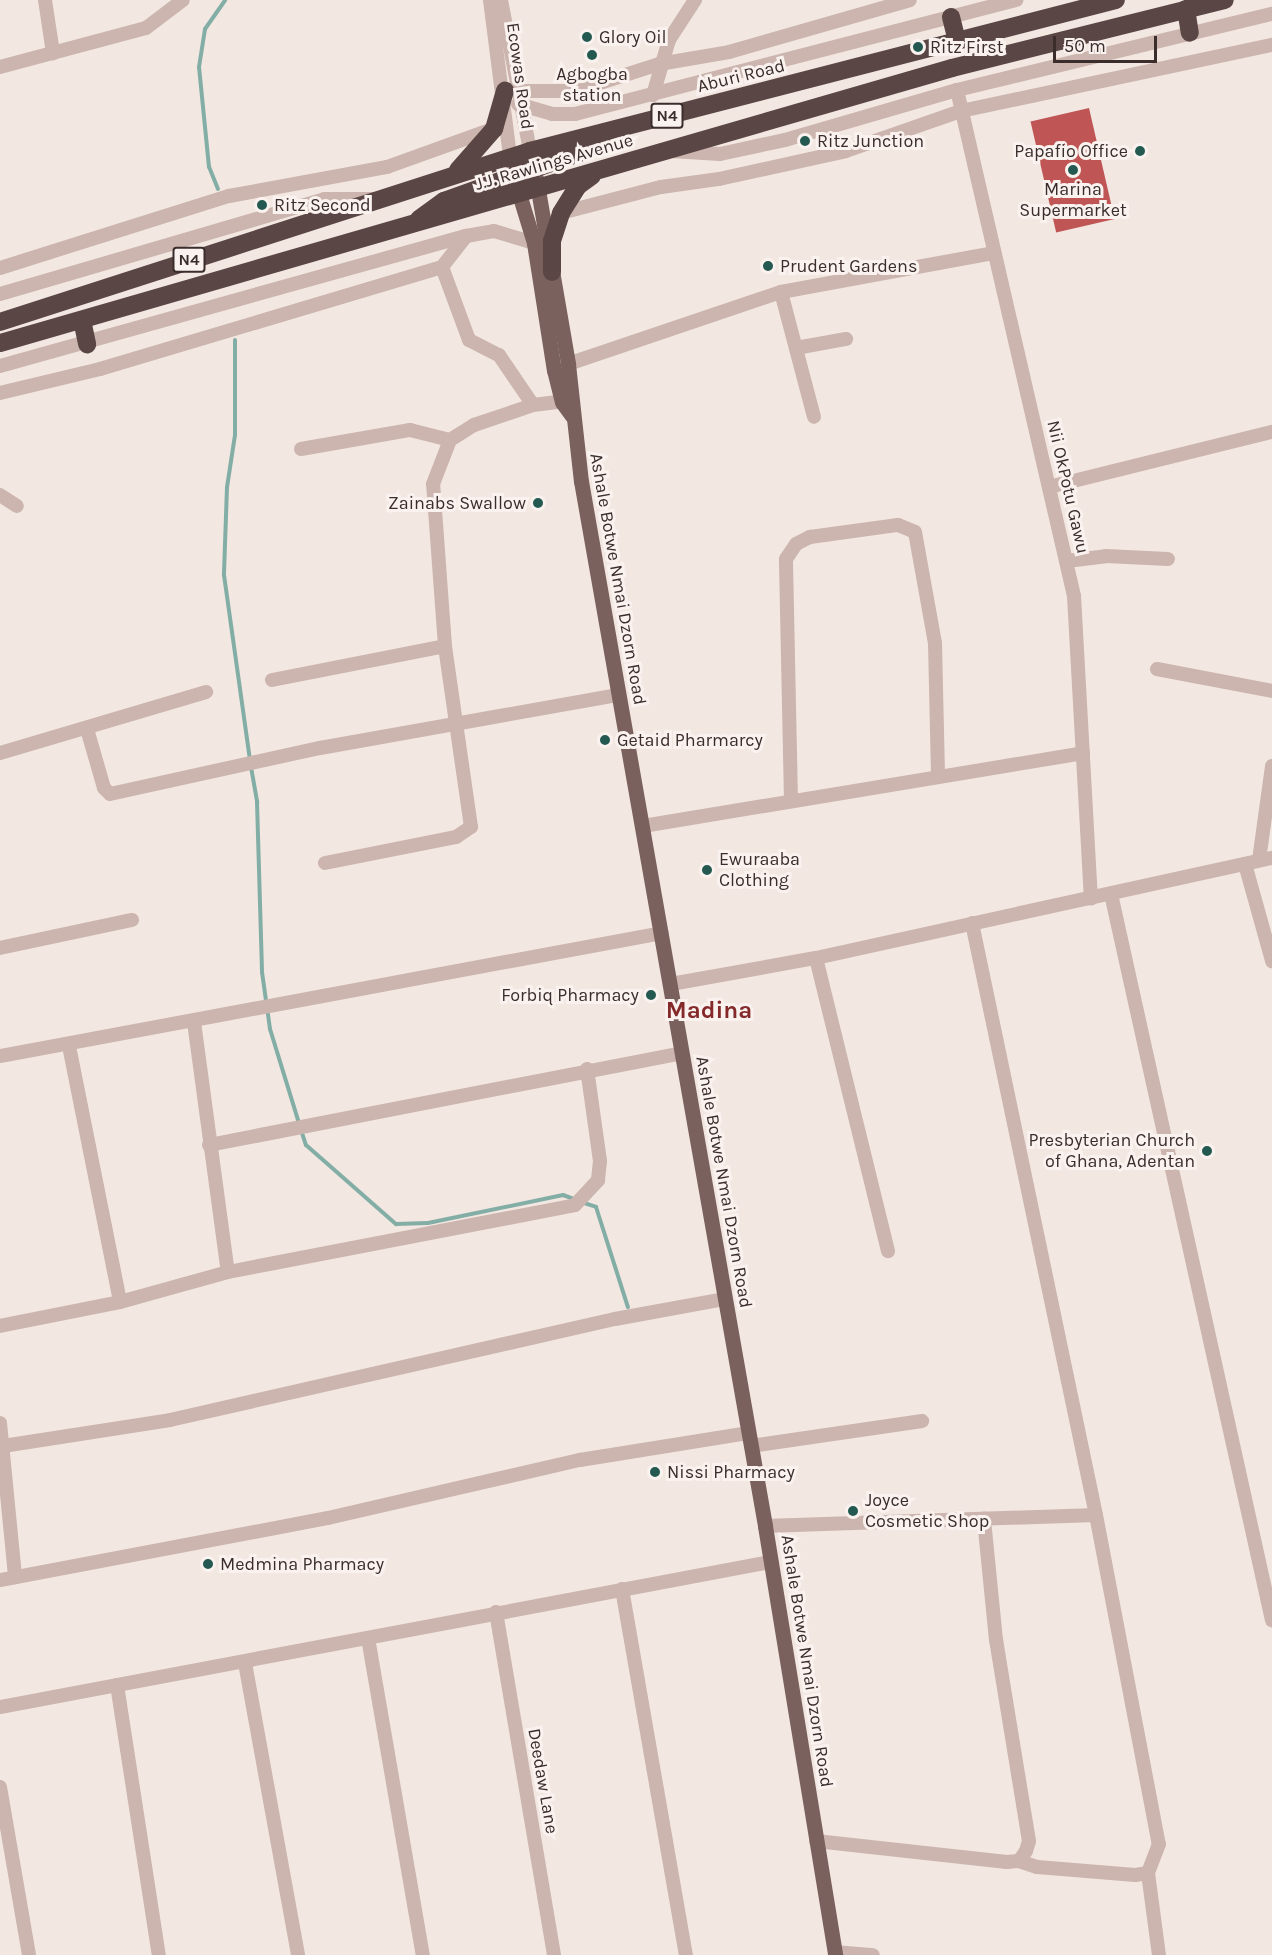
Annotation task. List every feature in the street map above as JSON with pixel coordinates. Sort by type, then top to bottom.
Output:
[{"type":"highway","name":"Aburi Road","points":[[379,200],[510,157],[532,160],[608,131],[1116,0]]},
{"type":"highway","name":"J.J. Rawlings Avenue","points":[[0,343],[519,195],[952,68],[1225,0]]},
{"type":"highway","points":[[1186,9],[1190,33]]},
{"type":"highway","points":[[951,17],[957,41]]},
{"type":"highway","points":[[449,177],[477,153],[513,95]]},
{"type":"highway","points":[[414,224],[444,201],[514,176],[532,160]]},
{"type":"highway","points":[[519,195],[532,160]]},
{"type":"highway","points":[[552,272],[552,241],[561,213],[578,186],[599,171]]},
{"type":"highway","name":"N4","points":[[0,322],[379,200]]},
{"type":"highway","points":[[82,320],[87,344]]},
{"type":"main road","points":[[510,157],[534,243],[568,401]]},
{"type":"main road","points":[[532,160],[568,364],[568,401]]},
{"type":"main road","name":"Ashale Botwe Nmai Dzorn Road","points":[[568,401],[765,1526],[835,1953]]},
{"type":"street","points":[[45,0],[53,53]]},
{"type":"street","points":[[0,67],[146,28],[183,0]]},
{"type":"street","name":"Ecowas Road","points":[[489,0],[513,95]]},
{"type":"street","name":"Ecowas Road","points":[[501,0],[514,70],[510,157]]},
{"type":"street","points":[[653,94],[659,64],[694,0]]},
{"type":"street","points":[[513,95],[575,91],[659,64],[729,52],[910,0]]},
{"type":"street","points":[[513,95],[552,114],[575,114],[1017,0]]},
{"type":"street","points":[[671,151],[720,154],[784,141],[957,90],[1272,14]]},
{"type":"street","points":[[561,213],[661,187],[791,165],[961,111],[1272,45]]},
{"type":"street","name":"Nii OkPotu Gawu","points":[[957,90],[1067,561],[1079,653],[1091,899]]},
{"type":"street","points":[[513,95],[532,160]]},
{"type":"street","points":[[0,268],[229,196],[387,166],[494,129]]},
{"type":"street","points":[[0,294],[324,199],[379,200]]},
{"type":"street","points":[[0,366],[87,344],[466,236],[494,231],[534,243]]},
{"type":"street","points":[[0,393],[100,369],[442,267],[466,236]]},
{"type":"street","points":[[568,364],[781,292],[994,253]]},
{"type":"street","points":[[442,267],[469,340],[499,355],[533,405]]},
{"type":"street","points":[[781,292],[814,417]]},
{"type":"street","points":[[796,348],[846,339]]},
{"type":"street","points":[[325,863],[456,837],[471,827],[445,646],[433,484],[450,440],[499,413],[533,405],[568,401]]},
{"type":"street","points":[[301,449],[410,429],[450,440]]},
{"type":"street","points":[[1048,487],[1272,432]]},
{"type":"street","points":[[0,495],[17,506]]},
{"type":"street","points":[[791,801],[786,559],[796,544],[810,537],[898,525],[915,532],[935,643],[938,776]]},
{"type":"street","points":[[1067,561],[1106,556],[1168,558]]},
{"type":"street","points":[[272,680],[445,646]]},
{"type":"street","points":[[1157,669],[1272,691]]},
{"type":"street","points":[[0,753],[206,692]]},
{"type":"street","points":[[87,729],[104,788],[110,794],[263,761],[618,694]]},
{"type":"street","points":[[643,826],[1083,753]]},
{"type":"street","points":[[1272,766],[1259,861],[1272,961]]},
{"type":"street","points":[[671,984],[816,958],[1259,861]]},
{"type":"street","points":[[1111,894],[1272,1620]]},
{"type":"street","points":[[0,948],[132,920]]},
{"type":"street","points":[[972,923],[1096,1515],[1159,1844],[1148,1873],[1159,1955]]},
{"type":"street","points":[[0,1056],[69,1046],[662,933]]},
{"type":"street","points":[[816,958],[888,1251]]},
{"type":"street","points":[[194,1022],[228,1272]]},
{"type":"street","points":[[69,1046],[120,1302]]},
{"type":"street","points":[[209,1145],[587,1069],[682,1053]]},
{"type":"street","points":[[0,1326],[120,1302],[228,1272],[575,1205],[589,1194],[598,1180],[600,1161],[587,1069]]},
{"type":"street","points":[[3,1446],[170,1420],[615,1319],[725,1299]]},
{"type":"street","points":[[0,1580],[328,1518],[580,1460],[922,1421]]},
{"type":"street","points":[[0,1423],[15,1577]]},
{"type":"street","points":[[765,1526],[1096,1515]]},
{"type":"street","points":[[984,1520],[996,1640],[1029,1841],[1019,1861]]},
{"type":"street","points":[[0,1707],[245,1663],[496,1612],[770,1562]]},
{"type":"street","points":[[622,1589],[686,1955]]},
{"type":"street","name":"Deedaw Lane","points":[[496,1612],[554,1955]]},
{"type":"street","points":[[368,1638],[423,1955]]},
{"type":"street","points":[[245,1663],[298,1955]]},
{"type":"street","points":[[117,1686],[159,1955]]},
{"type":"street","points":[[0,1787],[29,1955]]},
{"type":"street","points":[[816,1840],[1019,1861],[1037,1867],[1148,1873]]},
{"type":"street","points":[[835,1953],[873,1955]]},
{"type":"building","name":"Marina Supermarket","points":[[1089,108],[1115,219],[1056,233],[1031,121]]},
{"type":"waterway","points":[[218,189],[209,167],[199,67],[205,29],[225,0]]},
{"type":"waterway","points":[[235,340],[235,435],[227,487],[224,575],[250,759]]},
{"type":"waterway","points":[[251,767],[257,802],[262,972],[270,1029],[299,1123]]},
{"type":"waterway","points":[[301,1130],[306,1145],[396,1224],[428,1223],[563,1195],[574,1199]]},
{"type":"waterway","points":[[581,1202],[596,1207],[628,1307]]},
{"type":"place","name":"Glory Oil","points":[[587,37]]},
{"type":"place","name":"Ritz First","points":[[918,47]]},
{"type":"place","name":"Agbogba station","points":[[592,55]]},
{"type":"place","name":"Ritz Junction","points":[[805,141]]},
{"type":"place","name":"Papafio Office","points":[[1140,151]]},
{"type":"place","name":"Marina Supermarket","points":[[1073,170]]},
{"type":"place","name":"Ritz Second","points":[[262,205]]},
{"type":"place","name":"Prudent Gardens","points":[[768,266]]},
{"type":"place","name":"Zainabs Swallow","points":[[538,503]]},
{"type":"place","name":"Getaid Pharmarcy","points":[[605,740]]},
{"type":"place","name":"Ewuraaba Clothing","points":[[707,870]]},
{"type":"place","name":"Forbiq Pharmacy","points":[[651,995]]},
{"type":"place","name":"Presbyterian Church of Ghana, Adentan","points":[[1207,1151]]},
{"type":"place","name":"Nissi Pharmacy","points":[[655,1472]]},
{"type":"place","name":"Joyce Cosmetic Shop","points":[[853,1511]]},
{"type":"place","name":"Medmina Pharmacy","points":[[208,1564]]},
{"type":"district","name":"Madina","points":[[709,1011]]}]
